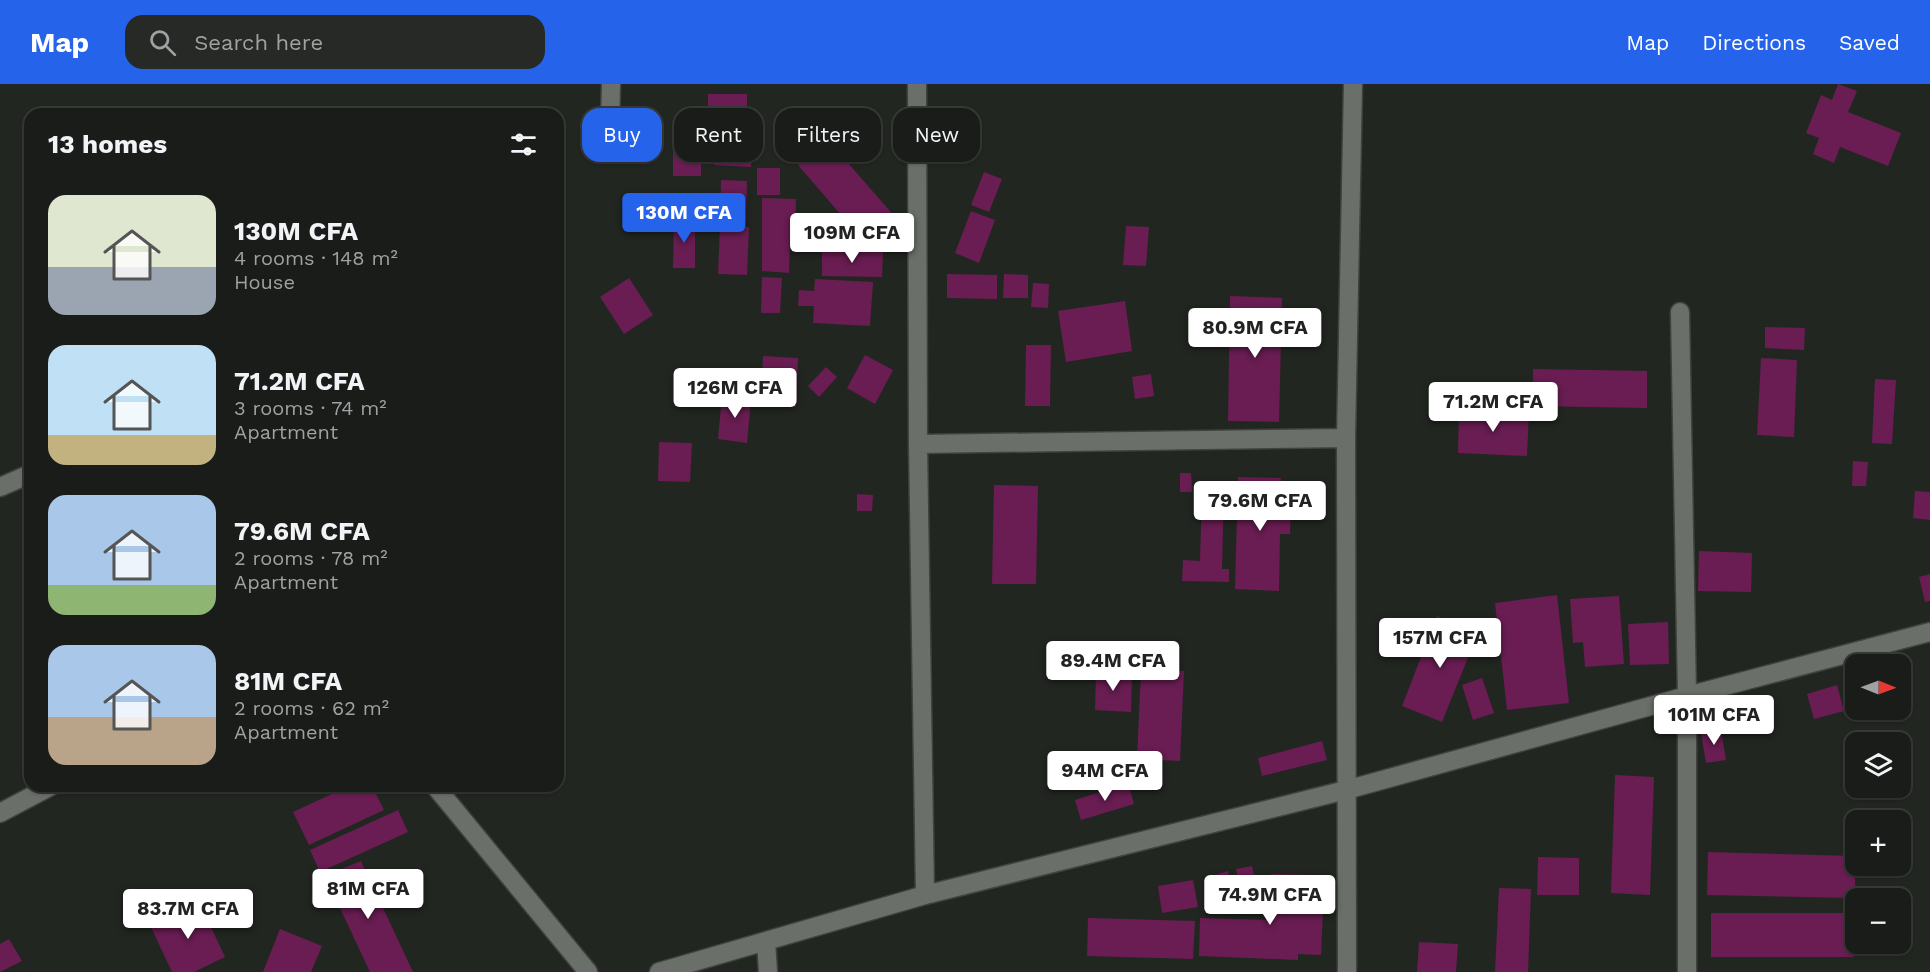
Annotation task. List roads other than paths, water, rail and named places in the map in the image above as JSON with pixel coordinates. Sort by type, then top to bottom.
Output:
[{"type":"street","points":[[610,108],[611,84]]},
{"type":"street","points":[[917,84],[918,444],[925,895]]},
{"type":"street","points":[[1347,972],[1347,438],[1353,84]]},
{"type":"street","points":[[1680,312],[1687,696],[1687,972]]},
{"type":"street","points":[[918,444],[1347,438]]},
{"type":"street","points":[[0,487],[24,477]]},
{"type":"street","points":[[658,972],[925,895],[1346,790],[1930,632]]},
{"type":"street","points":[[0,813],[40,792]]},
{"type":"street","points":[[440,792],[588,972]]},
{"type":"street","points":[[766,941],[768,972]]}]
